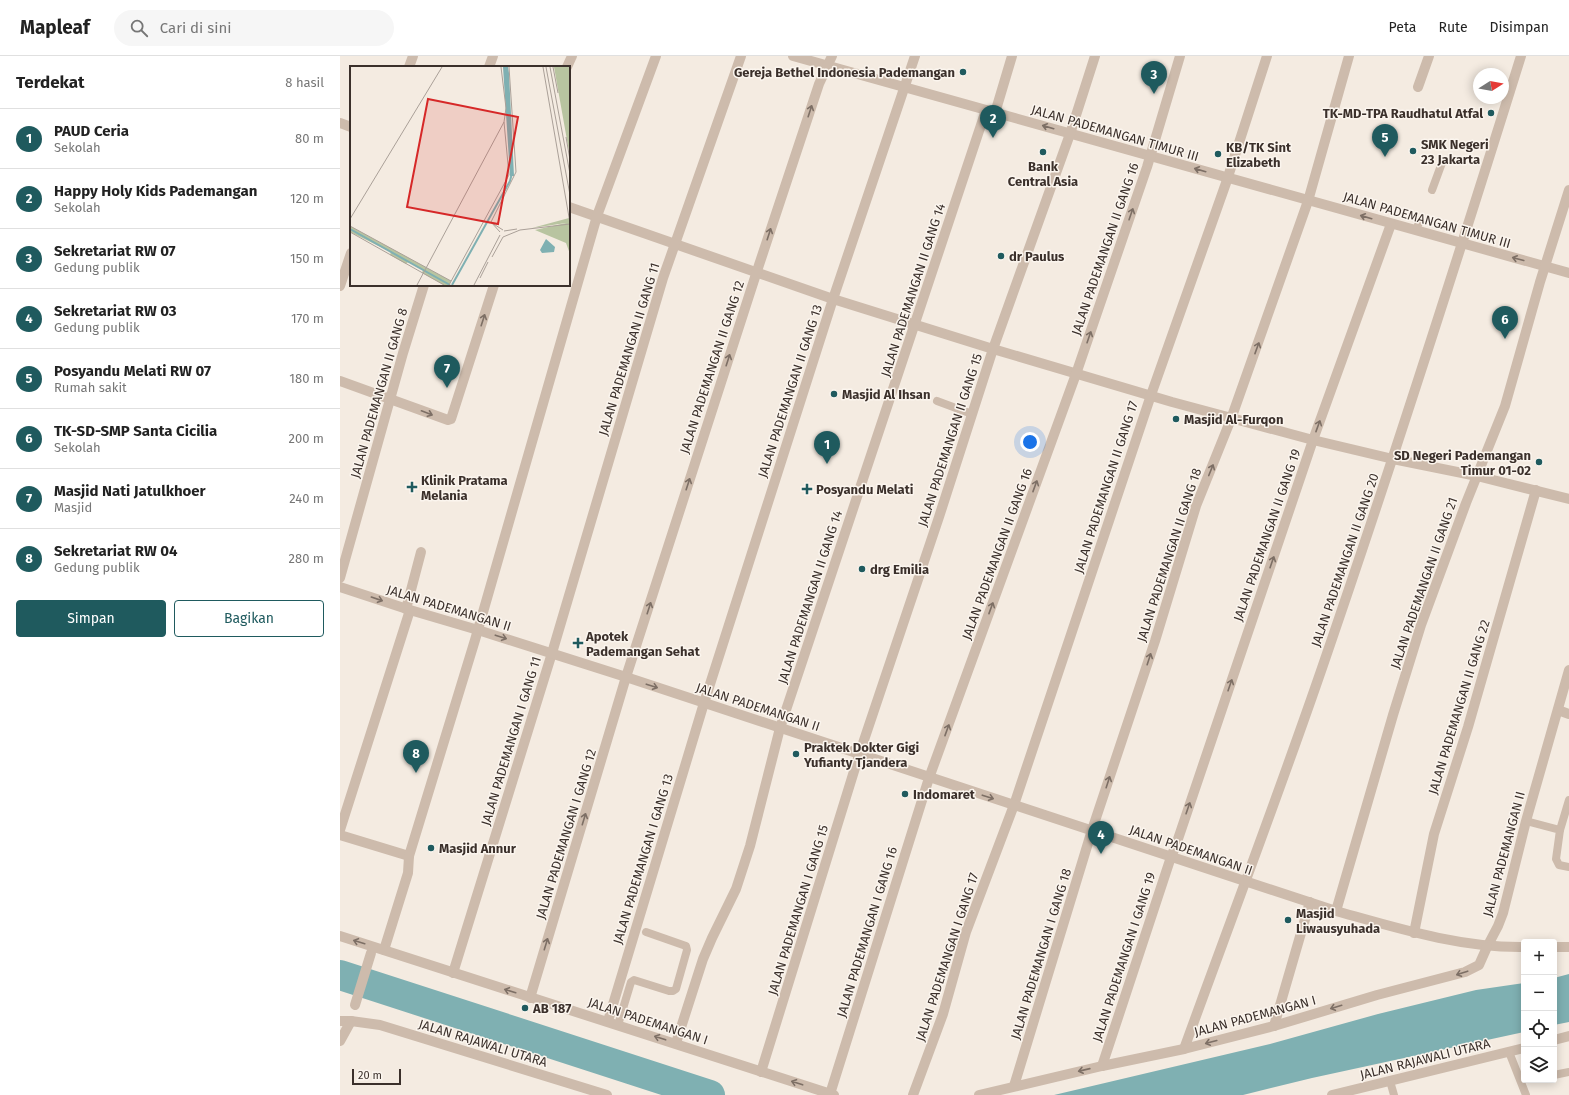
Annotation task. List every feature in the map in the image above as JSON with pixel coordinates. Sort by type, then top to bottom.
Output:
[{"type":"street","points":[[409,66],[413,56]]},
{"type":"street","points":[[490,66],[493,56]]},
{"type":"street","points":[[567,66],[572,56]]},
{"type":"street","points":[[384,950],[389,939],[408,873],[409,856],[478,630],[597,216],[656,56]]},
{"type":"street","name":"JALAN PADEMANGAN II GANG 11","points":[[552,653],[675,243],[741,56]]},
{"type":"street","name":"JALAN PADEMANGAN TIMUR III","points":[[793,56],[830,61],[905,88],[1569,273]]},
{"type":"street","name":"JALAN PADEMANGAN II GANG 13","points":[[704,703],[833,298],[915,56]]},
{"type":"street","name":"JALAN PADEMANGAN II GANG 14","points":[[676,1043],[703,959],[738,883],[750,846],[780,728],[915,324],[1012,56]]},
{"type":"street","name":"JALAN PADEMANGAN II GANG 15","points":[[859,755],[939,517],[993,349],[1070,134],[1095,56]]},
{"type":"street","name":"JALAN PADEMANGAN II GANG 16","points":[[929,778],[1076,374],[1150,156],[1180,56]]},
{"type":"street","name":"JALAN PADEMANGAN II GANG 17","points":[[1014,806],[1150,396],[1228,178],[1267,56]]},
{"type":"street","name":"JALAN PADEMANGAN II GANG 18","points":[[1092,830],[1155,641],[1196,506],[1231,419],[1308,201],[1349,56]]},
{"type":"street","points":[[1418,87],[1429,56]]},
{"type":"street","name":"JALAN PADEMANGAN II GANG 20","points":[[1184,1049],[1322,668],[1393,459],[1463,244],[1521,56]]},
{"type":"street","name":"JALAN PADEMANGAN II GANG 12","points":[[626,677],[756,271],[819,84],[830,61]]},
{"type":"street","points":[[340,123],[350,127]]},
{"type":"street","name":"JALAN PADEMANGAN II GANG 21","points":[[1336,911],[1421,625],[1448,548],[1505,406],[1569,190]]},
{"type":"street","points":[[570,206],[833,298],[993,349],[1150,396],[1313,440],[1393,459],[1478,476],[1569,499]]},
{"type":"street","name":"JALAN PADEMANGAN II GANG 19","points":[[1171,857],[1313,440],[1391,224]]},
{"type":"street","points":[[340,286],[350,256]]},
{"type":"street","name":"JALAN PADEMANGAN II GANG 8","points":[[340,578],[390,398],[424,286]]},
{"type":"street","points":[[340,381],[448,420],[451,419],[494,286]]},
{"type":"street","name":"JALAN PADEMANGAN II GANG 22","points":[[1414,933],[1434,834],[1468,727],[1536,490]]},
{"type":"street","points":[[340,830],[408,610],[421,552]]},
{"type":"street","name":"JALAN PADEMANGAN II","points":[[340,587],[408,610],[478,630],[626,677],[1336,911],[1414,933],[1496,947],[1498,926],[1503,914],[1530,822],[1569,670]]},
{"type":"street","name":"JALAN PADEMANGAN I GANG 11","points":[[453,973],[552,653]]},
{"type":"street","name":"JALAN PADEMANGAN I GANG 12","points":[[530,998],[626,677]]},
{"type":"street","name":"JALAN PADEMANGAN I GANG 13","points":[[608,1021],[704,703]]},
{"type":"street","points":[[1558,710],[1569,714]]},
{"type":"street","name":"JALAN PADEMANGAN I GANG 15","points":[[761,1072],[859,755]]},
{"type":"street","name":"JALAN PADEMANGAN I GANG 16","points":[[832,1094],[929,778]]},
{"type":"street","name":"JALAN PADEMANGAN I GANG 17","points":[[913,1095],[943,1014],[964,938],[1014,806]]},
{"type":"street","name":"JALAN PADEMANGAN I GANG 18","points":[[1014,1086],[1092,830]]},
{"type":"street","points":[[340,835],[409,856]]},
{"type":"street","name":"JALAN PADEMANGAN I GANG 19","points":[[1102,1066],[1171,857]]},
{"type":"street","points":[[1274,1026],[1310,902]]},
{"type":"street","name":"JALAN PADEMANGAN I","points":[[340,936],[832,1094]]},
{"type":"street","points":[[1496,947],[1521,947]]},
{"type":"street","name":"JALAN PADEMANGAN I","points":[[979,1095],[1102,1066],[1184,1049],[1274,1026],[1377,995],[1465,972],[1479,965],[1496,947]]},
{"type":"street","points":[[1557,947],[1569,947]]},
{"type":"street","points":[[356,1003],[370,956]]},
{"type":"street","name":"JALAN RAJAWALI UTARA","points":[[340,1021],[380,1025],[607,1095]]},
{"type":"street","points":[[340,1041],[351,1021]]},
{"type":"street","points":[[1557,1039],[1569,1036]]},
{"type":"street","name":"JALAN RAJAWALI UTARA","points":[[1332,1095],[1521,1049]]},
{"type":"lane","points":[[1432,190],[1443,160]]},
{"type":"lane","points":[[1416,230],[1420,220]]},
{"type":"lane","points":[[937,401],[972,414]]},
{"type":"lane","points":[[1569,800],[1560,830],[1556,859],[1559,865],[1569,867]]},
{"type":"lane","points":[[1530,822],[1560,830]]},
{"type":"lane","points":[[618,1025],[632,982],[634,980],[639,980],[673,991],[676,990],[687,950],[686,946],[646,932]]},
{"type":"lane","points":[[1509,1052],[1521,1072]]},
{"type":"lane","points":[[1557,1074],[1569,1072]]},
{"type":"lane","points":[[1390,1081],[1394,1095]]},
{"type":"lane","points":[[1526,1083],[1526,1095]]},
{"type":"water","points":[[1569,974],[1569,1022],[1557,1024],[1557,1011],[1557,977]]},
{"type":"water","points":[[1521,983],[1521,1033],[1312,1078],[1243,1095],[1054,1095],[1270,1044],[1378,1014],[1476,990]]},
{"type":"waterway","points":[[340,975],[710,1095]]},
{"type":"place","name":"Gereja Bethel Indonesia Pademangan","points":[[963,72]]},
{"type":"place","name":"Sekretariat RW 07","points":[[1154,94]]},
{"type":"place","name":"TK-MD-TPA Raudhatul Atfal","points":[[1491,113]]},
{"type":"place","name":"Happy Holy Kids Pademangan","points":[[993,138]]},
{"type":"place","name":"SMK Negeri 23 Jakarta","points":[[1413,151]]},
{"type":"place","name":"Bank Central Asia","points":[[1043,152]]},
{"type":"place","name":"KB/TK Sint Elizabeth","points":[[1218,154]]},
{"type":"place","name":"Posyandu Melati RW 07","points":[[1385,157]]},
{"type":"place","name":"dr Paulus","points":[[1001,256]]},
{"type":"place","name":"TK-SD-SMP Santa Cicilia","points":[[1505,339]]},
{"type":"place","name":"Masjid Nati Jatulkhoer","points":[[447,388]]},
{"type":"place","name":"Masjid Al Ihsan","points":[[834,394]]},
{"type":"place","name":"Masjid Al-Furqon","points":[[1176,419]]},
{"type":"place","name":"SD Negeri Pademangan Timur 01-02","points":[[1539,462]]},
{"type":"place","name":"PAUD Ceria","points":[[827,464]]},
{"type":"place","name":"Klinik Pratama Melania","points":[[412,487]]},
{"type":"place","name":"Posyandu Melati","points":[[807,489]]},
{"type":"place","name":"drg Emilia","points":[[862,569]]},
{"type":"place","name":"Apotek Pademangan Sehat","points":[[578,643]]},
{"type":"place","name":"Praktek Dokter Gigi Yufianty Tjandera","points":[[796,754]]},
{"type":"place","name":"Sekretariat RW 04","points":[[416,773]]},
{"type":"place","name":"Indomaret","points":[[905,794]]},
{"type":"place","name":"Masjid Annur","points":[[431,848]]},
{"type":"place","name":"Sekretariat RW 03","points":[[1101,854]]},
{"type":"place","name":"Masjid Liwausyuhada","points":[[1288,920]]},
{"type":"place","name":"AB 187","points":[[525,1008]]}]
